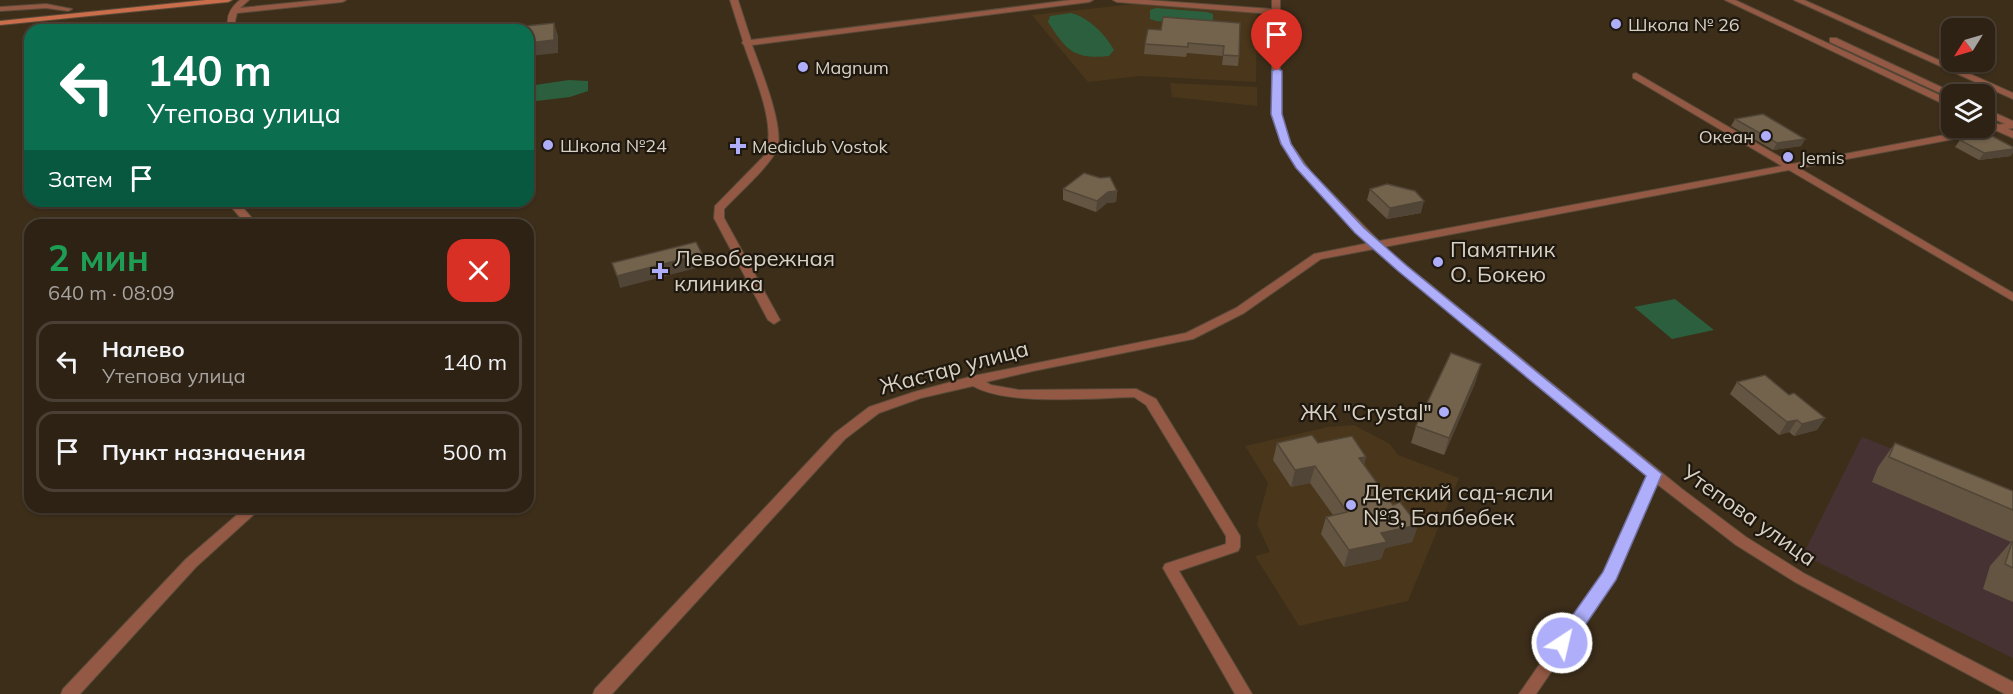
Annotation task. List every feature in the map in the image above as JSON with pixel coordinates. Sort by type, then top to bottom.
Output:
[{"type":"main road","points":[[0,16],[159,0]]},
{"type":"main road","points":[[0,23],[228,0]]},
{"type":"street","points":[[230,24],[234,11],[245,0]]},
{"type":"street","points":[[234,11],[342,0]]},
{"type":"street","points":[[734,0],[770,112],[774,138],[773,148],[718,208],[718,218],[774,320]]},
{"type":"street","points":[[746,43],[1089,0]]},
{"type":"street","points":[[1117,0],[1276,6]]},
{"type":"street","points":[[1729,0],[1941,100]]},
{"type":"street","points":[[1748,0],[1941,90]]},
{"type":"street","points":[[1798,0],[2013,96]]},
{"type":"street","points":[[0,9],[46,6],[69,9]]},
{"type":"street","name":"Утепова улица","points":[[1276,6],[1276,114],[1286,144],[1308,174],[1360,230],[1402,269],[1741,541],[1800,578],[2013,690]]},
{"type":"street","points":[[1636,76],[2013,298]]},
{"type":"street","points":[[1995,116],[2013,125]]},
{"type":"street","points":[[1376,244],[2013,125]]},
{"type":"street","points":[[1995,126],[2013,135]]},
{"type":"street","points":[[237,207],[248,219]]},
{"type":"street","name":"Жастар улица","points":[[601,694],[840,436],[874,410],[973,380],[1189,336],[1215,327],[1237,314],[1318,256],[1376,244]]},
{"type":"street","points":[[973,380],[988,389],[1019,394],[1136,393],[1150,402],[1233,536],[1233,547],[1170,568],[1244,694]]},
{"type":"street","points":[[1527,694],[1610,576],[1655,474]]},
{"type":"street","points":[[69,694],[191,563],[248,513]]},
{"type":"shaded area","points":[[1134,4],[1257,13],[1256,82],[1140,76],[1088,82],[1032,15]]},
{"type":"shaded area","points":[[1170,83],[1257,87],[1257,106],[1172,97]]},
{"type":"shaded area","points":[[1354,425],[1390,444],[1398,455],[1459,478],[1408,601],[1299,626],[1255,556],[1270,552],[1257,524],[1268,483],[1245,446],[1328,427]]},
{"type":"shaded area","points":[[1862,437],[2013,496],[2013,658],[1803,555]]},
{"type":"green space","points":[[1156,8],[1207,12],[1213,14],[1213,22],[1202,24],[1156,21],[1150,19],[1150,10]]},
{"type":"green space","points":[[1071,13],[1084,18],[1101,32],[1114,50],[1109,56],[1079,54],[1060,40],[1048,22],[1050,16]]},
{"type":"green space","points":[[569,80],[588,81],[588,91],[570,97],[534,101],[534,85]]},
{"type":"green space","points":[[1675,299],[1714,330],[1672,339],[1634,307]]},
{"type":"building","points":[[1163,17],[1240,23],[1239,56],[1223,55],[1224,46],[1188,43],[1188,47],[1145,44],[1148,29],[1161,30]]},
{"type":"building","points":[[554,23],[554,40],[534,42],[534,25]]},
{"type":"building","points":[[1763,114],[1805,139],[1777,143],[1735,119]]},
{"type":"building","points":[[1995,138],[2013,149],[1984,153],[1960,140]]},
{"type":"building","points":[[1084,173],[1100,178],[1110,177],[1117,191],[1108,192],[1097,201],[1063,189]]},
{"type":"building","points":[[1387,184],[1415,191],[1424,201],[1390,208],[1370,189]]},
{"type":"building","points":[[696,242],[702,254],[617,276],[612,263]]},
{"type":"building","name":"ЖК \"Crystal\"","points":[[1451,353],[1481,364],[1449,438],[1416,426]]},
{"type":"building","points":[[1765,375],[1789,395],[1794,393],[1825,418],[1802,424],[1797,420],[1787,422],[1737,382]]},
{"type":"building","points":[[1312,435],[1318,443],[1352,436],[1366,457],[1359,458],[1393,505],[1400,502],[1418,525],[1381,533],[1387,542],[1349,550],[1326,517],[1347,512],[1315,466],[1295,470],[1277,443]]},
{"type":"building","points":[[1895,443],[2013,491],[2013,510],[1889,457]]},
{"type":"building","points":[[2013,542],[2013,568],[2005,564]]},
{"type":"place","name":"Школа № 26","points":[[1616,24]]},
{"type":"place","name":"Magnum","points":[[803,67]]},
{"type":"place","name":"Океан","points":[[1766,136]]},
{"type":"place","name":"Школа №24","points":[[548,145]]},
{"type":"place","name":"Mediclub Vostok","points":[[738,146]]},
{"type":"place","name":"Jemis","points":[[1788,157]]},
{"type":"place","name":"Памятник О. Бокею","points":[[1438,262]]},
{"type":"place","name":"Левобережная клиника","points":[[660,271]]},
{"type":"place","name":"ЖК \"Crystal\"","points":[[1444,412]]},
{"type":"place","name":"Детский сад-ясли №3, Балбөбек","points":[[1351,505]]},
{"type":"route","points":[[1277,71],[1276,114],[1286,144],[1300,166],[1360,230],[1402,269],[1655,474],[1610,576],[1562,643]]}]
